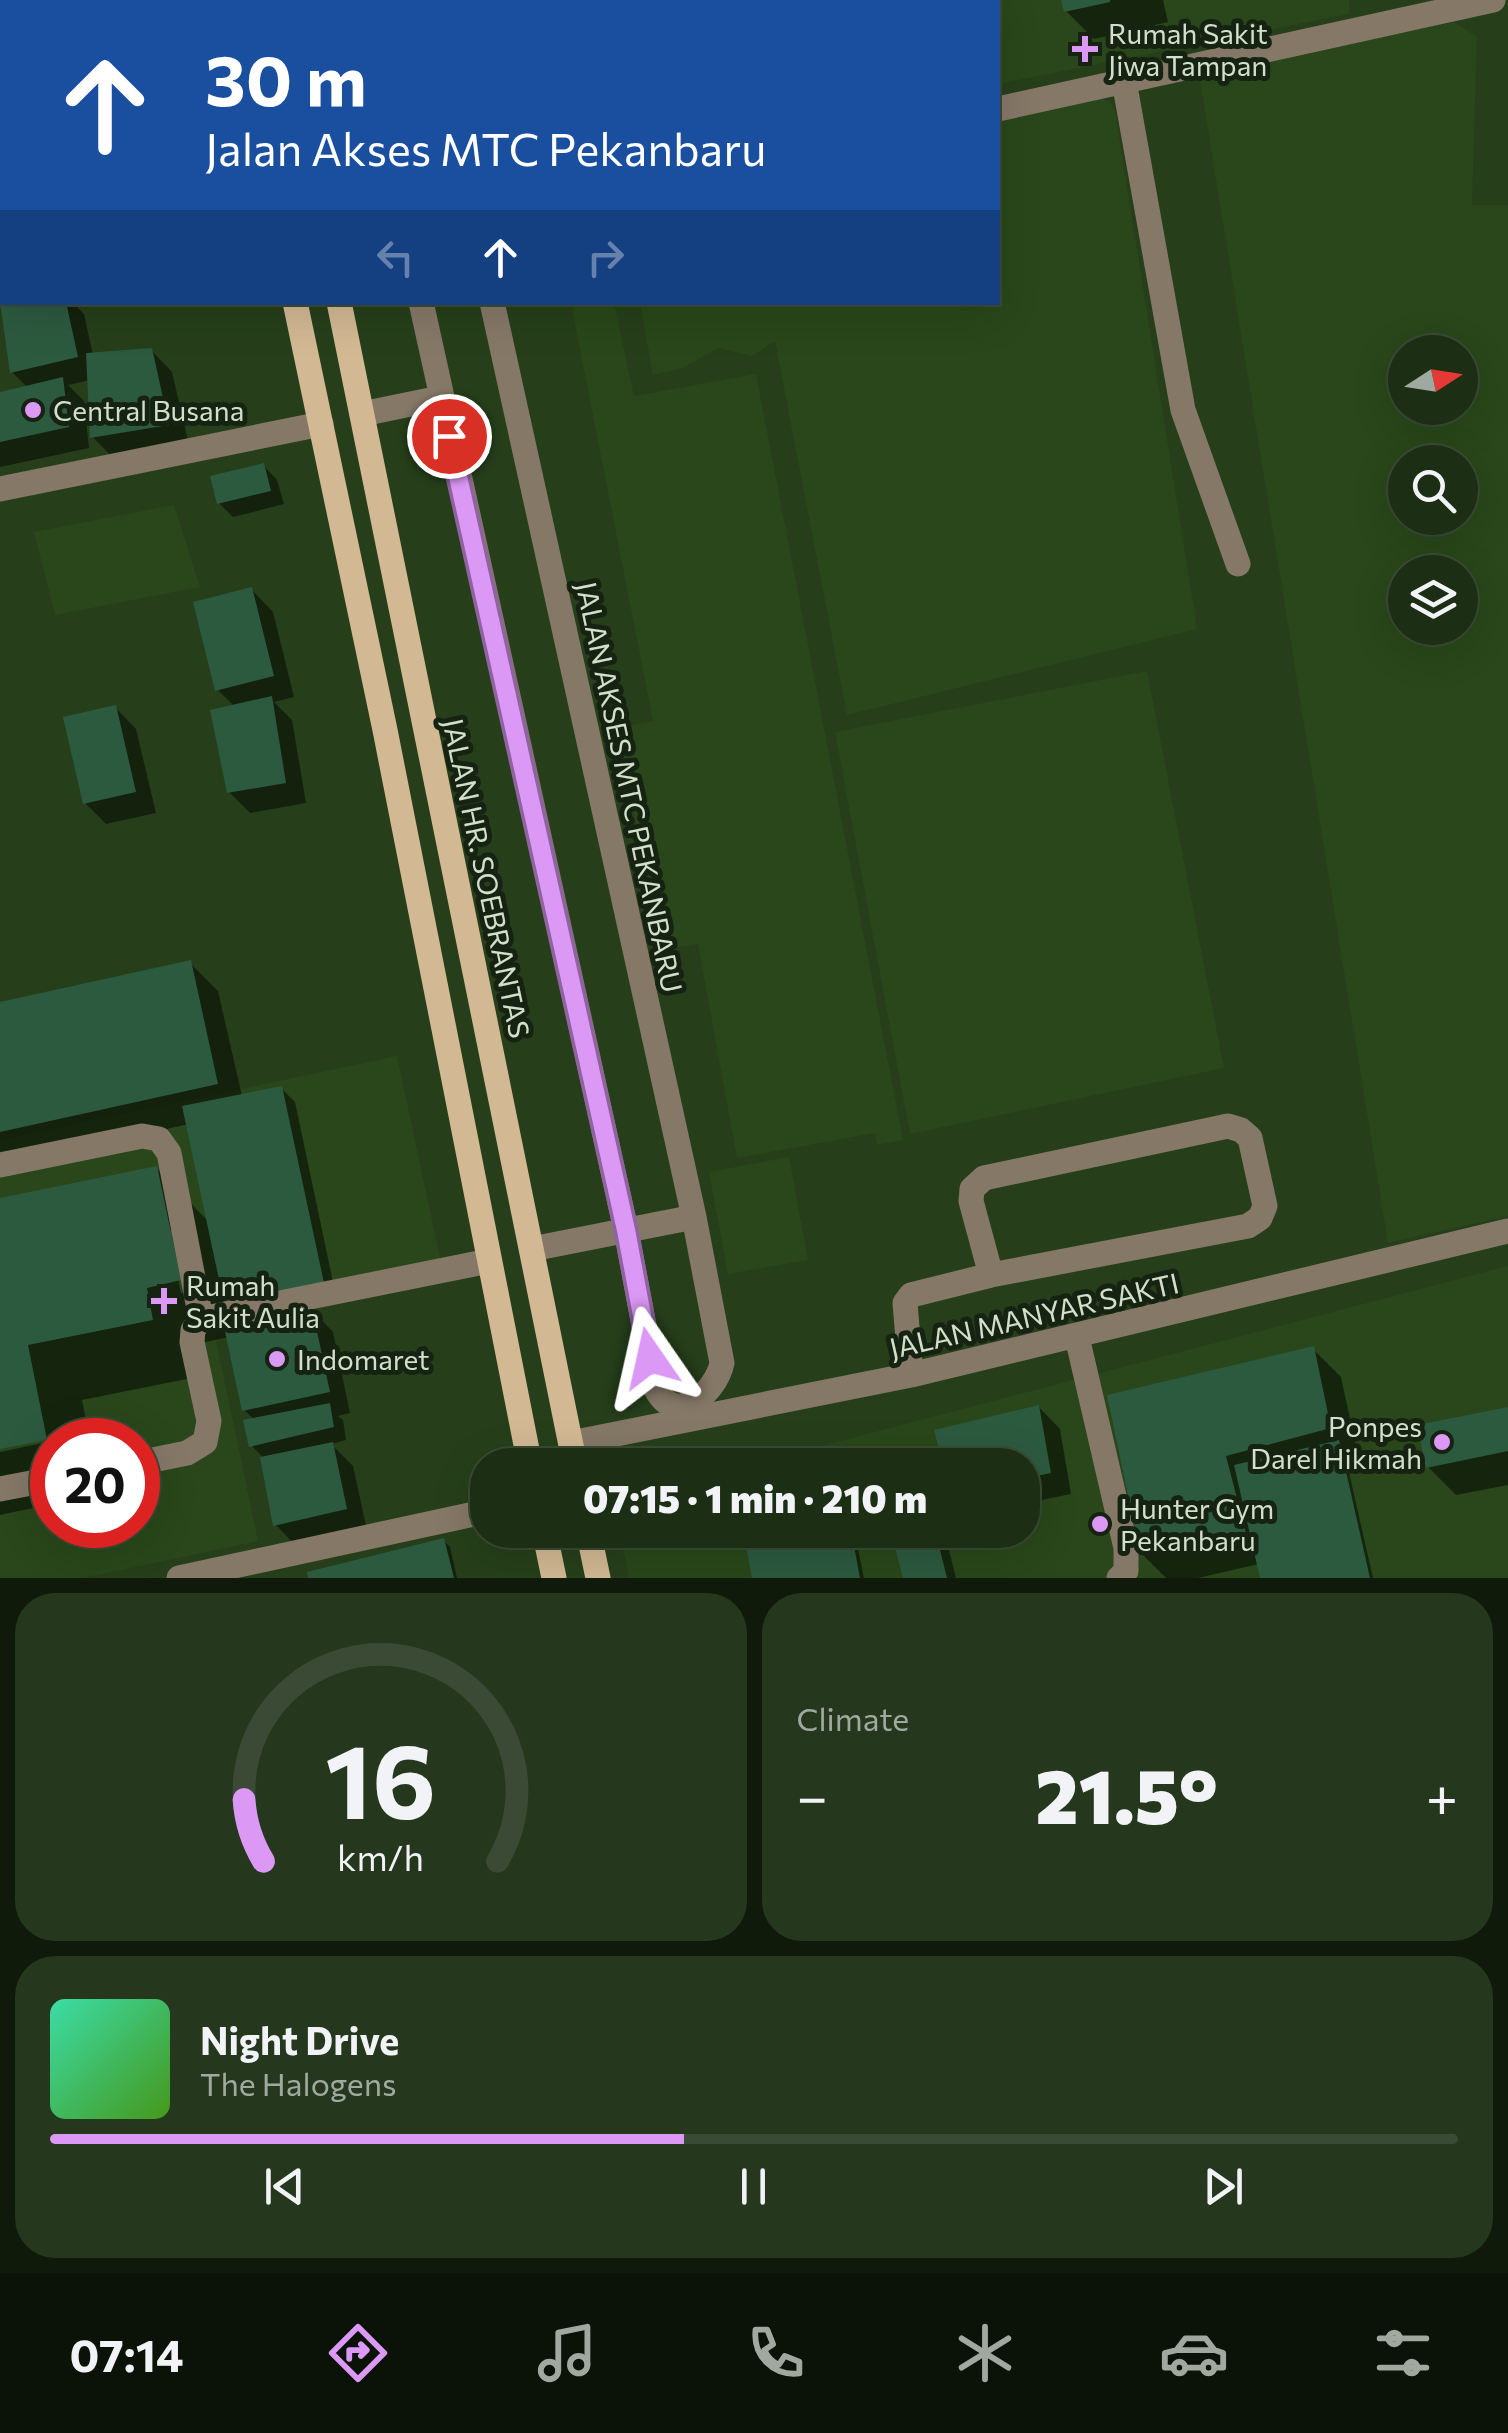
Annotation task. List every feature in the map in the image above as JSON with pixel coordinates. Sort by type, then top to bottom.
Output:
[{"type":"main road","points":[[296,305],[385,730],[527,1448]]},
{"type":"main road","name":"JALAN HR. SOEBRANTAS","points":[[340,305],[572,1448]]},
{"type":"main road","points":[[548,1548],[554,1578]]},
{"type":"main road","points":[[592,1548],[598,1578]]},
{"type":"street","points":[[1000,109],[1493,0]]},
{"type":"street","points":[[1124,81],[1183,410],[1238,564]]},
{"type":"street","points":[[422,305],[626,1230]]},
{"type":"street","name":"JALAN AKSES MTC PEKANBARU","points":[[493,305],[694,1217],[722,1363],[720,1377],[706,1395],[690,1404],[676,1405],[661,1398],[656,1389],[626,1230]]},
{"type":"street","points":[[362,414],[440,398]]},
{"type":"street","points":[[0,489],[321,424]]},
{"type":"street","points":[[911,1375],[904,1303],[907,1298],[991,1275],[1248,1226],[1260,1218],[1265,1206],[1250,1138],[1228,1126],[984,1178],[972,1189],[971,1201],[991,1275]]},
{"type":"street","points":[[0,1165],[142,1136],[159,1138],[169,1153],[202,1319]]},
{"type":"street","points":[[532,1250],[694,1217]]},
{"type":"street","name":"JALAN MANYAR SAKTI","points":[[599,1448],[1076,1338],[1508,1231]]},
{"type":"street","points":[[160,1458],[187,1453],[205,1442],[209,1432],[192,1342],[193,1330],[202,1319],[489,1261]]},
{"type":"street","points":[[1076,1338],[1126,1548],[1126,1571],[1118,1578]]},
{"type":"street","points":[[0,1488],[30,1482]]},
{"type":"street","points":[[179,1578],[470,1515]]},
{"type":"shaded area","name":"Rumah Sakit Jiwa Tampan","points":[[1000,0],[1349,0],[1349,14],[1000,84]]},
{"type":"shaded area","points":[[1454,22],[1477,37],[1472,205],[1508,205],[1508,1216],[1388,1243],[1199,74]]},
{"type":"shaded area","points":[[1102,98],[1112,104],[1197,629],[847,715],[775,341],[752,356],[719,348],[682,368],[653,375],[640,305],[1000,305],[1000,121]]},
{"type":"shaded area","points":[[571,305],[614,305],[634,396],[756,374],[903,1140],[877,1145],[875,1133],[737,1158],[698,944],[660,950],[618,728],[653,721]]},
{"type":"shaded area","points":[[174,505],[200,587],[55,615],[34,532]]},
{"type":"shaded area","points":[[1147,671],[1224,1068],[910,1134],[835,732]]},
{"type":"shaded area","name":"Rumah Sakit Aulia","points":[[397,1056],[444,1277],[213,1326],[258,1541],[83,1578],[0,1578],[0,1140]]},
{"type":"shaded area","points":[[789,1157],[808,1260],[728,1274],[709,1172]]},
{"type":"shaded area","points":[[1508,1266],[1508,1578],[629,1578],[623,1548],[1040,1548],[1040,1448],[814,1448]]},
{"type":"building","points":[[1061,0],[1110,0],[1110,2],[1064,12]]},
{"type":"building","points":[[0,305],[67,305],[78,357],[10,373]]},
{"type":"building","points":[[152,348],[169,425],[90,438],[86,353]]},
{"type":"building","name":"Central Busana","points":[[63,377],[69,427],[0,442],[0,392]]},
{"type":"building","points":[[264,463],[271,491],[217,504],[210,476]]},
{"type":"building","points":[[252,587],[274,676],[215,691],[193,602]]},
{"type":"building","points":[[272,696],[286,783],[227,793],[210,710]]},
{"type":"building","points":[[116,705],[136,792],[83,804],[63,717]]},
{"type":"building","points":[[191,960],[218,1084],[0,1132],[0,1002]]},
{"type":"building","points":[[282,1086],[324,1283],[224,1303],[182,1106]]},
{"type":"building","points":[[157,1166],[181,1280],[147,1288],[153,1320],[28,1345],[43,1418],[30,1418],[30,1443],[0,1449],[0,1198]]},
{"type":"building","name":"Indomaret","points":[[312,1308],[330,1392],[242,1411],[224,1327]]},
{"type":"building","points":[[1314,1346],[1331,1428],[1226,1456],[1246,1533],[1141,1557],[1107,1395]]},
{"type":"building","points":[[330,1403],[334,1427],[249,1447],[243,1420]]},
{"type":"building","points":[[1039,1405],[1051,1473],[1040,1475],[1040,1448],[939,1448],[934,1430]]},
{"type":"building","points":[[1508,1407],[1508,1451],[1426,1468],[1417,1425]]},
{"type":"building","points":[[1339,1440],[1370,1578],[1260,1578],[1234,1465]]},
{"type":"building","points":[[333,1442],[347,1509],[273,1526],[260,1457]]},
{"type":"building","points":[[444,1538],[454,1578],[308,1578],[307,1572]]},
{"type":"building","points":[[746,1548],[854,1548],[860,1578],[752,1578]]},
{"type":"building","points":[[895,1548],[940,1548],[947,1578],[903,1578]]},
{"type":"place","name":"Rumah Sakit Jiwa Tampan","points":[[1085,49]]},
{"type":"place","name":"Central Busana","points":[[33,410]]},
{"type":"place","name":"Rumah Sakit Aulia","points":[[164,1301]]},
{"type":"place","name":"Indomaret","points":[[277,1359]]},
{"type":"place","name":"Ponpes Darel Hikmah","points":[[1442,1442]]},
{"type":"place","name":"Hunter Gym Pekanbaru","points":[[1100,1524]]},
{"type":"route","points":[[449,436],[626,1230],[650,1358]]}]
